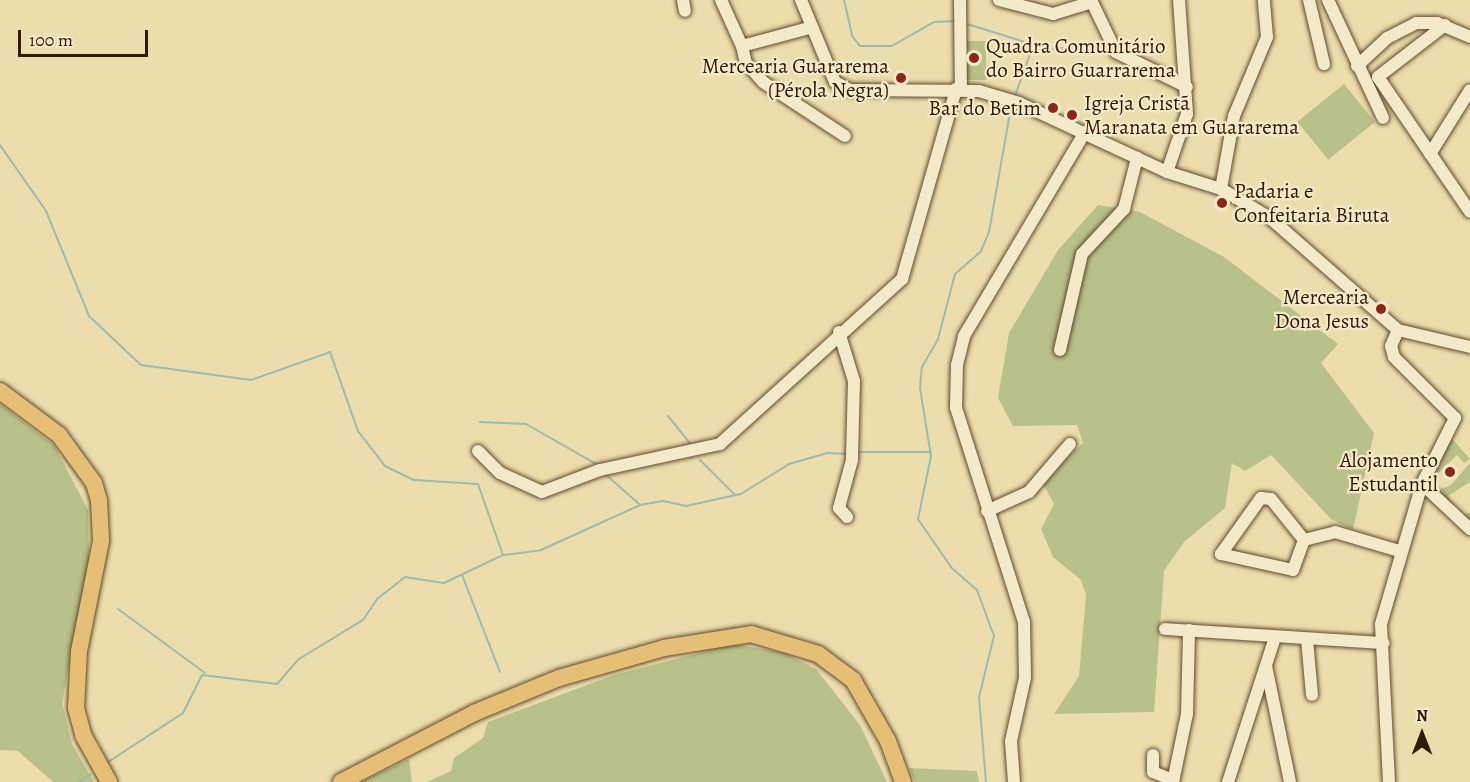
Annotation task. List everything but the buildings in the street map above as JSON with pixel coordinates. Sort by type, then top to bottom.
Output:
[{"type":"highway","points":[[0,391],[59,435],[94,483],[99,500],[101,541],[81,632],[76,708],[82,735],[109,782]]},
{"type":"highway","points":[[341,782],[474,713],[559,678],[664,648],[751,634],[818,654],[849,676],[888,741],[903,782]]},
{"type":"street","points":[[721,0],[742,46],[746,63],[763,82],[845,136]]},
{"type":"street","points":[[801,0],[809,27],[835,82],[850,90],[959,89],[1006,98],[1019,103],[1167,172],[1221,189],[1270,218],[1398,330],[1470,347]]},
{"type":"street","points":[[478,451],[500,473],[547,492],[600,470],[712,449],[735,432],[839,332],[892,291],[908,269],[959,89],[960,0]]},
{"type":"street","points":[[999,0],[1053,14],[1091,1],[1116,52],[1187,87]]},
{"type":"street","points":[[1167,172],[1184,127],[1187,87],[1179,0]]},
{"type":"street","points":[[1221,189],[1234,116],[1267,37],[1264,0]]},
{"type":"street","points":[[1309,0],[1324,64]]},
{"type":"street","points":[[1328,0],[1356,66],[1383,118]]},
{"type":"street","points":[[1356,66],[1403,28],[1423,22],[1445,25],[1470,37]]},
{"type":"street","points":[[1445,25],[1378,77],[1470,212]]},
{"type":"street","points":[[742,46],[809,27]]},
{"type":"street","points":[[1430,154],[1470,90]]},
{"type":"street","points":[[1014,782],[1011,741],[1025,678],[1024,622],[987,511],[957,408],[959,349],[1085,132]]},
{"type":"street","points":[[1060,350],[1082,254],[1124,209],[1137,158]]},
{"type":"street","points":[[1389,782],[1384,643],[1381,624],[1399,551],[1422,484],[1455,418],[1394,357],[1391,346],[1398,330]]},
{"type":"street","points":[[839,332],[853,370],[853,454],[839,508],[847,517]]},
{"type":"street","points":[[987,511],[1029,492],[1070,444]]},
{"type":"street","points":[[1422,484],[1470,529]]},
{"type":"street","points":[[1262,498],[1271,499],[1304,540],[1293,570],[1221,554],[1262,498]]},
{"type":"street","points":[[1304,540],[1335,532],[1399,551]]},
{"type":"street","points":[[1165,629],[1384,643]]},
{"type":"street","points":[[1153,755],[1153,772],[1173,781],[1187,714],[1189,630]]},
{"type":"street","points":[[1228,782],[1275,637]]},
{"type":"street","points":[[1307,639],[1312,695]]},
{"type":"street","points":[[1266,666],[1290,782]]},
{"type":"green space","name":"Quadra Comunitário do Bairro Guarrarema","points":[[963,41],[986,41],[986,80],[963,80]]},
{"type":"green space","points":[[1344,84],[1375,122],[1328,160],[1297,122]]},
{"type":"green space","points":[[1098,205],[1140,212],[1224,257],[1338,344],[1321,363],[1374,433],[1353,530],[1331,519],[1271,455],[1245,471],[1232,463],[1225,508],[1184,542],[1164,571],[1154,712],[1054,714],[1079,676],[1086,595],[1081,580],[1053,557],[1041,529],[1054,504],[1042,482],[1083,443],[1077,425],[1013,426],[998,398],[1009,333],[1058,250]]},
{"type":"green space","points":[[0,404],[54,445],[88,510],[89,559],[62,703],[72,744],[94,782],[53,782],[18,751],[0,750]]},
{"type":"green space","points":[[1447,433],[1470,459],[1464,463],[1457,455],[1430,481],[1438,490],[1451,485],[1470,463],[1470,482],[1448,496],[1461,517],[1427,480]]},
{"type":"green space","points":[[1470,512],[1470,526],[1462,518]]},
{"type":"green space","points":[[734,644],[784,653],[816,669],[860,725],[887,782],[427,782],[451,771],[454,758],[483,738],[488,722],[614,675]]},
{"type":"green space","points":[[409,759],[412,782],[361,782]]},
{"type":"green space","points":[[909,768],[977,771],[979,782],[915,782]]},
{"type":"waterway","points":[[844,0],[852,36],[860,46],[892,46],[934,22],[955,21]]},
{"type":"waterway","points":[[964,23],[1028,43],[1030,54],[1014,99]]},
{"type":"waterway","points":[[1030,52],[1063,48]]},
{"type":"waterway","points":[[986,782],[979,697],[994,636],[977,590],[951,567],[918,519],[931,456],[920,388],[922,367],[938,339],[955,274],[981,251],[989,232],[1011,107]]},
{"type":"waterway","points":[[0,145],[46,211],[89,316],[141,365],[251,380],[330,352],[358,431],[385,466],[414,480],[478,484],[503,555]]},
{"type":"waterway","points":[[668,416],[692,446]]},
{"type":"waterway","points":[[480,422],[526,424],[598,465]]},
{"type":"waterway","points":[[856,452],[931,452]]},
{"type":"waterway","points":[[105,764],[183,713],[202,675],[277,684],[299,659],[363,620],[377,599],[405,577],[444,583],[503,555],[541,550],[640,505],[663,501],[686,506],[741,494],[789,464],[827,453],[848,454]]},
{"type":"waterway","points":[[700,460],[735,495]]},
{"type":"waterway","points":[[604,473],[640,505]]},
{"type":"waterway","points":[[462,575],[500,672]]},
{"type":"waterway","points":[[118,609],[205,673]]},
{"type":"waterway","points":[[79,782],[91,774]]},
{"type":"place","name":"Quadra Comunitário do Bairro Guarrarema","points":[[974,58]]},
{"type":"place","name":"Mercearia Guararema (Pérola Negra)","points":[[901,78]]},
{"type":"place","name":"Bar do Betim","points":[[1053,108]]},
{"type":"place","name":"Igreja Cristã Maranata em Guararema","points":[[1072,115]]},
{"type":"place","name":"Padaria e Confeitaria Biruta","points":[[1222,203]]},
{"type":"place","name":"Mercearia Dona Jesus","points":[[1381,309]]},
{"type":"place","name":"Alojamento Estudantil","points":[[1450,472]]}]
